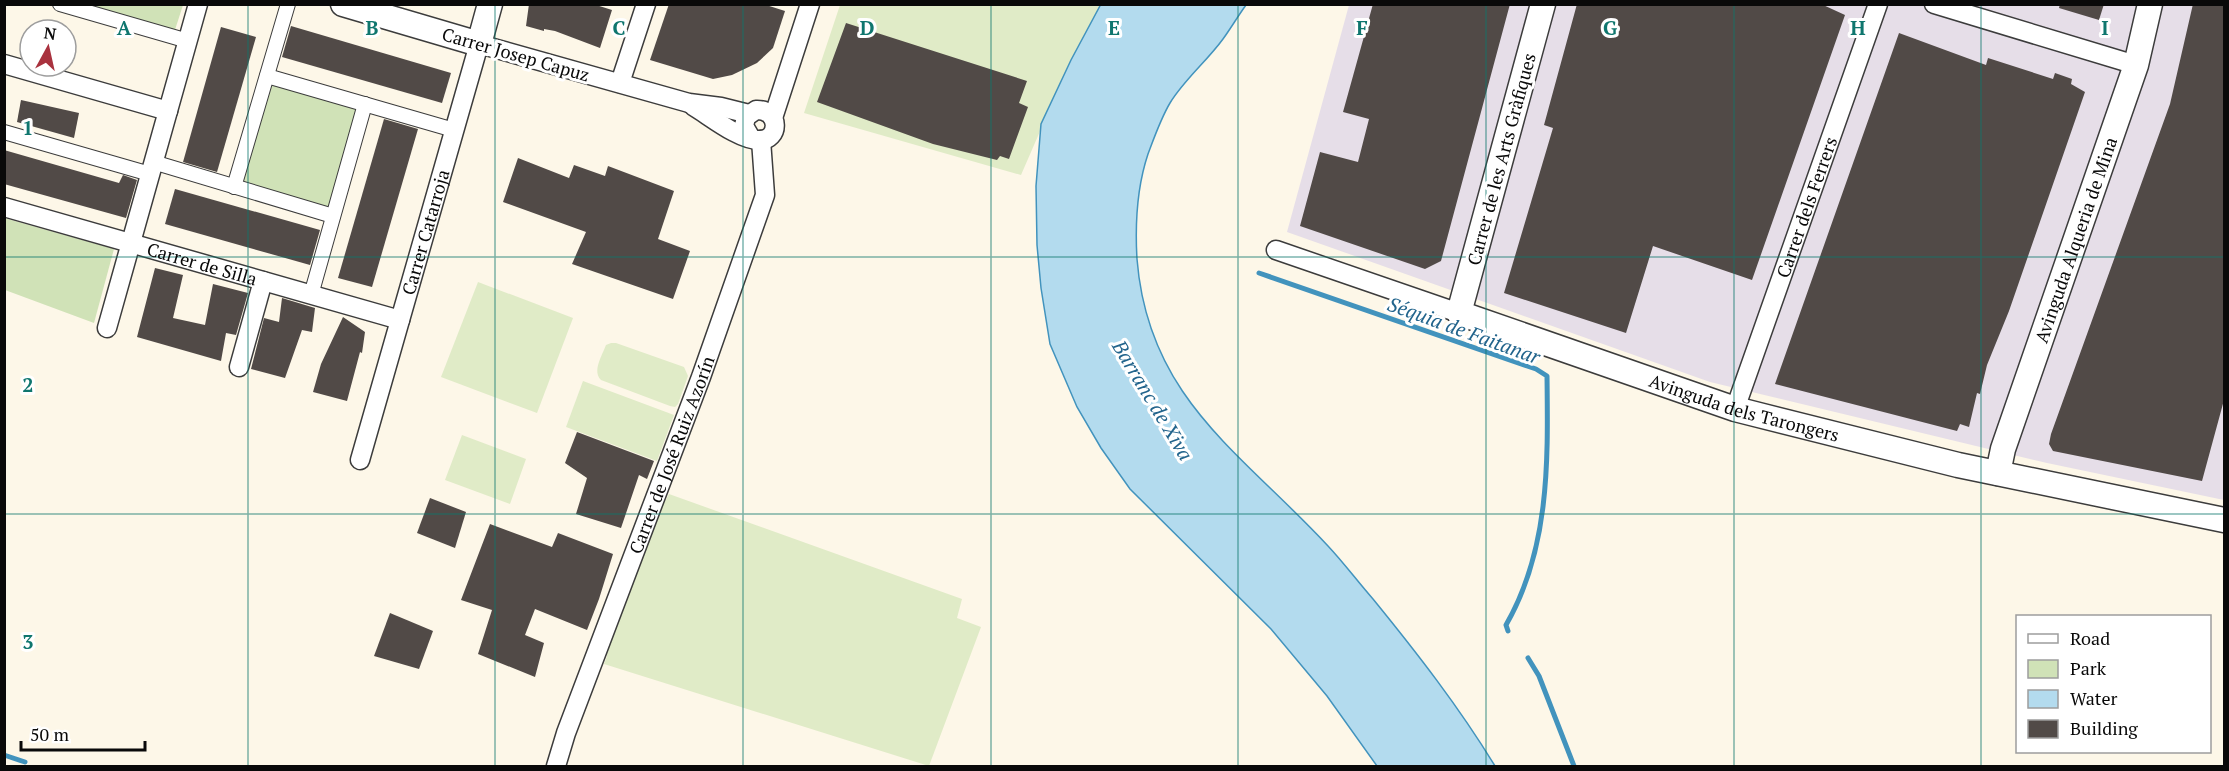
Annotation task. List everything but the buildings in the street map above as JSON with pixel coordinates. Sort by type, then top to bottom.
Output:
[{"type":"street","points":[[60,4],[188,41]]},
{"type":"street","points":[[107,328],[198,4]]},
{"type":"street","points":[[234,187],[288,4]]},
{"type":"street","name":"Carrer Josep Capuz","points":[[343,4],[689,103],[721,107],[749,114]]},
{"type":"street","name":"Carrer Catarroja","points":[[360,460],[490,4]]},
{"type":"street","points":[[620,83],[646,4]]},
{"type":"street","points":[[773,118],[766,111],[761,110],[749,114],[744,126],[756,139],[765,139],[773,132],[775,128],[773,118],[810,4]]},
{"type":"street","name":"Carrer de les Arts Gràfiques","points":[[1459,314],[1543,4]]},
{"type":"street","name":"Carrer dels Ferrers","points":[[1735,409],[1878,4]]},
{"type":"street","points":[[1934,4],[2136,65]]},
{"type":"street","name":"Avinguda Alqueria de Mina","points":[[1998,472],[2003,449],[2136,65],[2150,4]]},
{"type":"street","points":[[4,64],[168,111]]},
{"type":"street","points":[[267,76],[454,130]]},
{"type":"street","name":"Carrer Josep Capuz","points":[[689,103],[738,134],[756,139]]},
{"type":"street","points":[[311,295],[365,104]]},
{"type":"street","points":[[4,132],[234,187],[333,216]]},
{"type":"street","name":"Carrer de José Ruiz Azorín","points":[[556,766],[566,733],[701,377],[765,195],[756,139]]},
{"type":"street","name":"Carrer de Silla","points":[[4,207],[400,320]]},
{"type":"street","name":"Avinguda dels Tarongers","points":[[1276,250],[1735,409],[1958,465],[2224,520]]},
{"type":"street","points":[[239,367],[263,281]]},
{"type":"shaded area","points":[[1349,5],[2224,5],[2224,500],[2047,463],[1710,382],[1287,232]]},
{"type":"green space","points":[[72,5],[183,5],[174,33]]},
{"type":"green space","points":[[840,5],[1101,5],[1071,60],[1021,175],[804,113]]},
{"type":"green space","points":[[268,80],[361,107],[331,211],[238,185]]},
{"type":"green space","points":[[4,218],[114,249],[94,323],[5,290]]},
{"type":"green space","points":[[478,282],[573,318],[537,413],[441,377]]},
{"type":"green space","points":[[611,343],[684,367],[688,376],[678,404],[675,407],[670,406],[601,380],[597,372],[599,363],[606,345]]},
{"type":"green space","points":[[583,381],[674,415],[657,461],[566,427]]},
{"type":"green space","points":[[462,435],[526,459],[510,504],[445,480]]},
{"type":"green space","points":[[669,494],[962,599],[957,618],[981,627],[929,766],[604,664],[607,656],[603,650],[658,505],[664,503]]},
{"type":"water","name":"Barranc de Xiva","points":[[1101,4],[1246,5],[1217,47],[1170,103],[1148,154],[1139,193],[1136,233],[1137,259],[1145,308],[1159,350],[1180,387],[1204,420],[1345,566],[1437,681],[1495,766],[1377,766],[1327,696],[1271,629],[1130,489],[1101,448],[1077,407],[1050,344],[1037,245],[1036,186],[1041,124]]},
{"type":"waterway","name":"Séquia de Faitanar","points":[[1259,273],[1536,369],[1547,376],[1546,472],[1539,535],[1531,566],[1506,625],[1508,631]]},
{"type":"waterway","name":"Séquia de Faitanar","points":[[1528,658],[1539,676],[1574,766]]},
{"type":"waterway","points":[[4,755],[25,762]]}]
